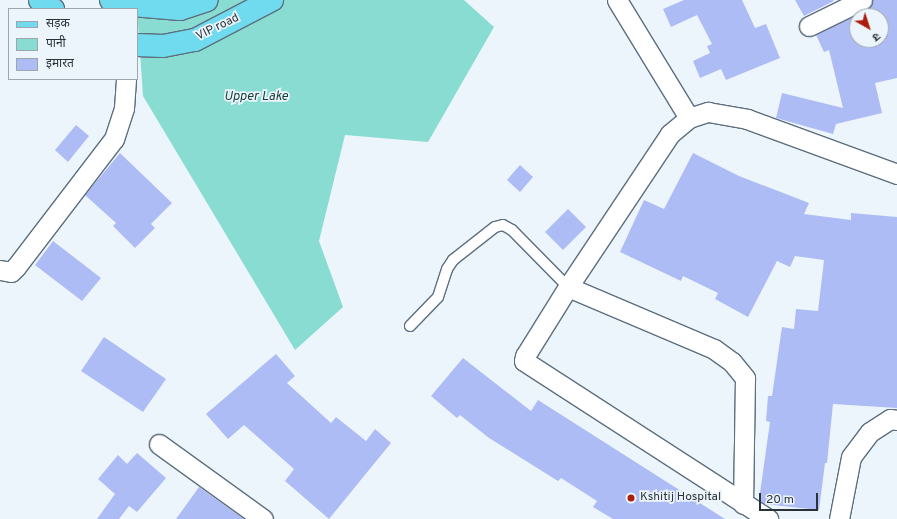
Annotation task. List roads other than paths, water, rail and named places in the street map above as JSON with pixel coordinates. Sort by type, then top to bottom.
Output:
[{"type":"main road","points":[[40,0],[52,8]]},
{"type":"main road","points":[[111,0],[120,4],[180,9],[207,0]]},
{"type":"main road","name":"VIP road","points":[[138,45],[163,46],[195,40],[272,0]]},
{"type":"street","points":[[809,26],[862,0]]},
{"type":"street","points":[[618,5],[689,118]]},
{"type":"street","points":[[0,270],[11,272],[16,267],[114,139],[124,108],[126,80]]},
{"type":"street","points":[[768,519],[524,361],[524,356],[670,134],[689,118],[708,112],[747,119],[897,174]]},
{"type":"street","points":[[568,287],[714,349],[732,362],[745,378],[743,504]]},
{"type":"street","points":[[839,519],[851,457],[870,432],[890,419],[897,420]]},
{"type":"street","points":[[159,444],[263,519]]},
{"type":"lane","points":[[410,326],[438,297],[446,269],[453,260],[495,227],[503,225],[512,230],[568,287]]},
{"type":"water","name":"Upper Lake","points":[[133,0],[464,0],[494,27],[428,142],[345,135],[319,241],[343,307],[295,350],[143,96],[138,8],[137,8]]},
{"type":"place","name":"Kshitij Hospital","points":[[631,498]]}]
